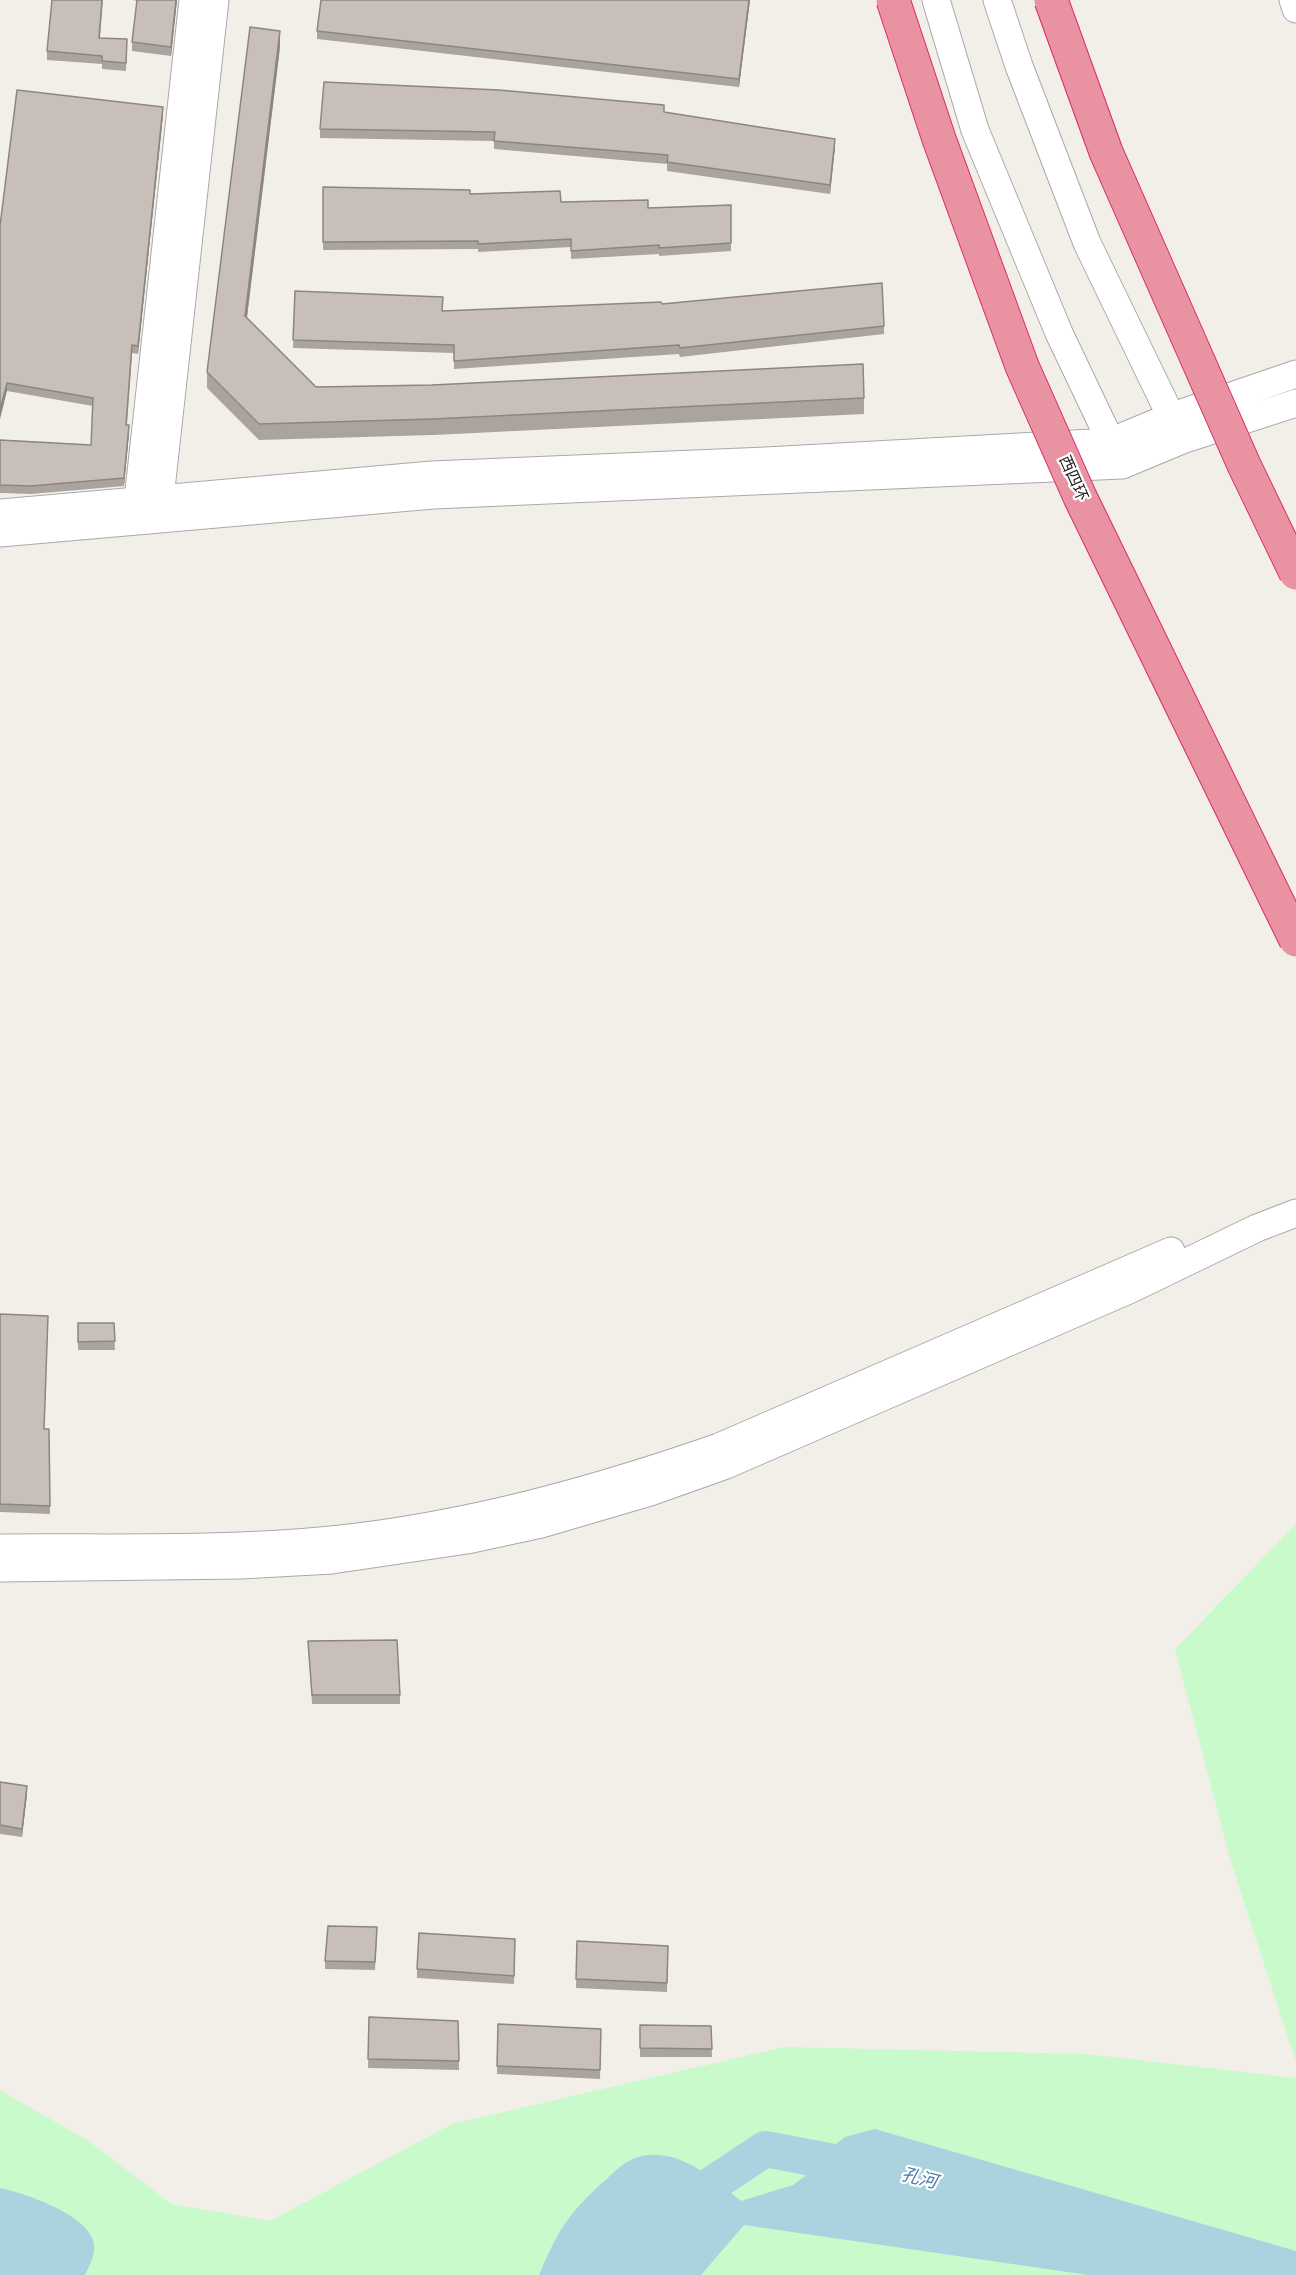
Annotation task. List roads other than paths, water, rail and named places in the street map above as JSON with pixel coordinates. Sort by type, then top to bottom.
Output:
[{"type":"highway","name":"西四环","points":[[893,0],[939,139],[1022,366],[1080,497],[1296,940]]},
{"type":"highway","points":[[1051,0],[1106,152],[1244,465],[1296,573]]},
{"type":"street","points":[[147,510],[193,0]]},
{"type":"street","points":[[147,510],[215,0]]},
{"type":"street","points":[[936,0],[975,130],[1059,333],[1116,453]]},
{"type":"street","points":[[997,0],[1019,66],[1087,243],[1176,428]]},
{"type":"street","points":[[1293,0],[1296,9]]},
{"type":"street","points":[[0,513],[147,510],[434,495],[1116,453],[1296,374]]},
{"type":"street","points":[[1176,428],[1296,403]]},
{"type":"street","points":[[0,533],[147,510]]},
{"type":"street","points":[[0,1548],[241,1545],[330,1540],[463,1521],[536,1505],[644,1473],[719,1447],[1296,1198]]},
{"type":"street","points":[[0,1568],[241,1565],[332,1560],[456,1542],[541,1524],[650,1492],[726,1465],[1131,1289],[1257,1228],[1296,1213]]},
{"type":"water","points":[[875,2129],[1296,2251],[1296,2275],[1088,2275],[744,2225],[701,2275],[539,2275],[557,2236],[579,2206],[601,2184],[633,2159],[652,2155],[680,2160],[706,2174],[741,2201],[793,2185],[816,2168],[828,2151],[845,2137]]},
{"type":"water","points":[[0,2188],[54,2207],[69,2215],[90,2233],[94,2248],[85,2275],[0,2275]]},
{"type":"waterway","name":"孔河","points":[[615,2275],[663,2217],[765,2149],[871,2169]]}]
